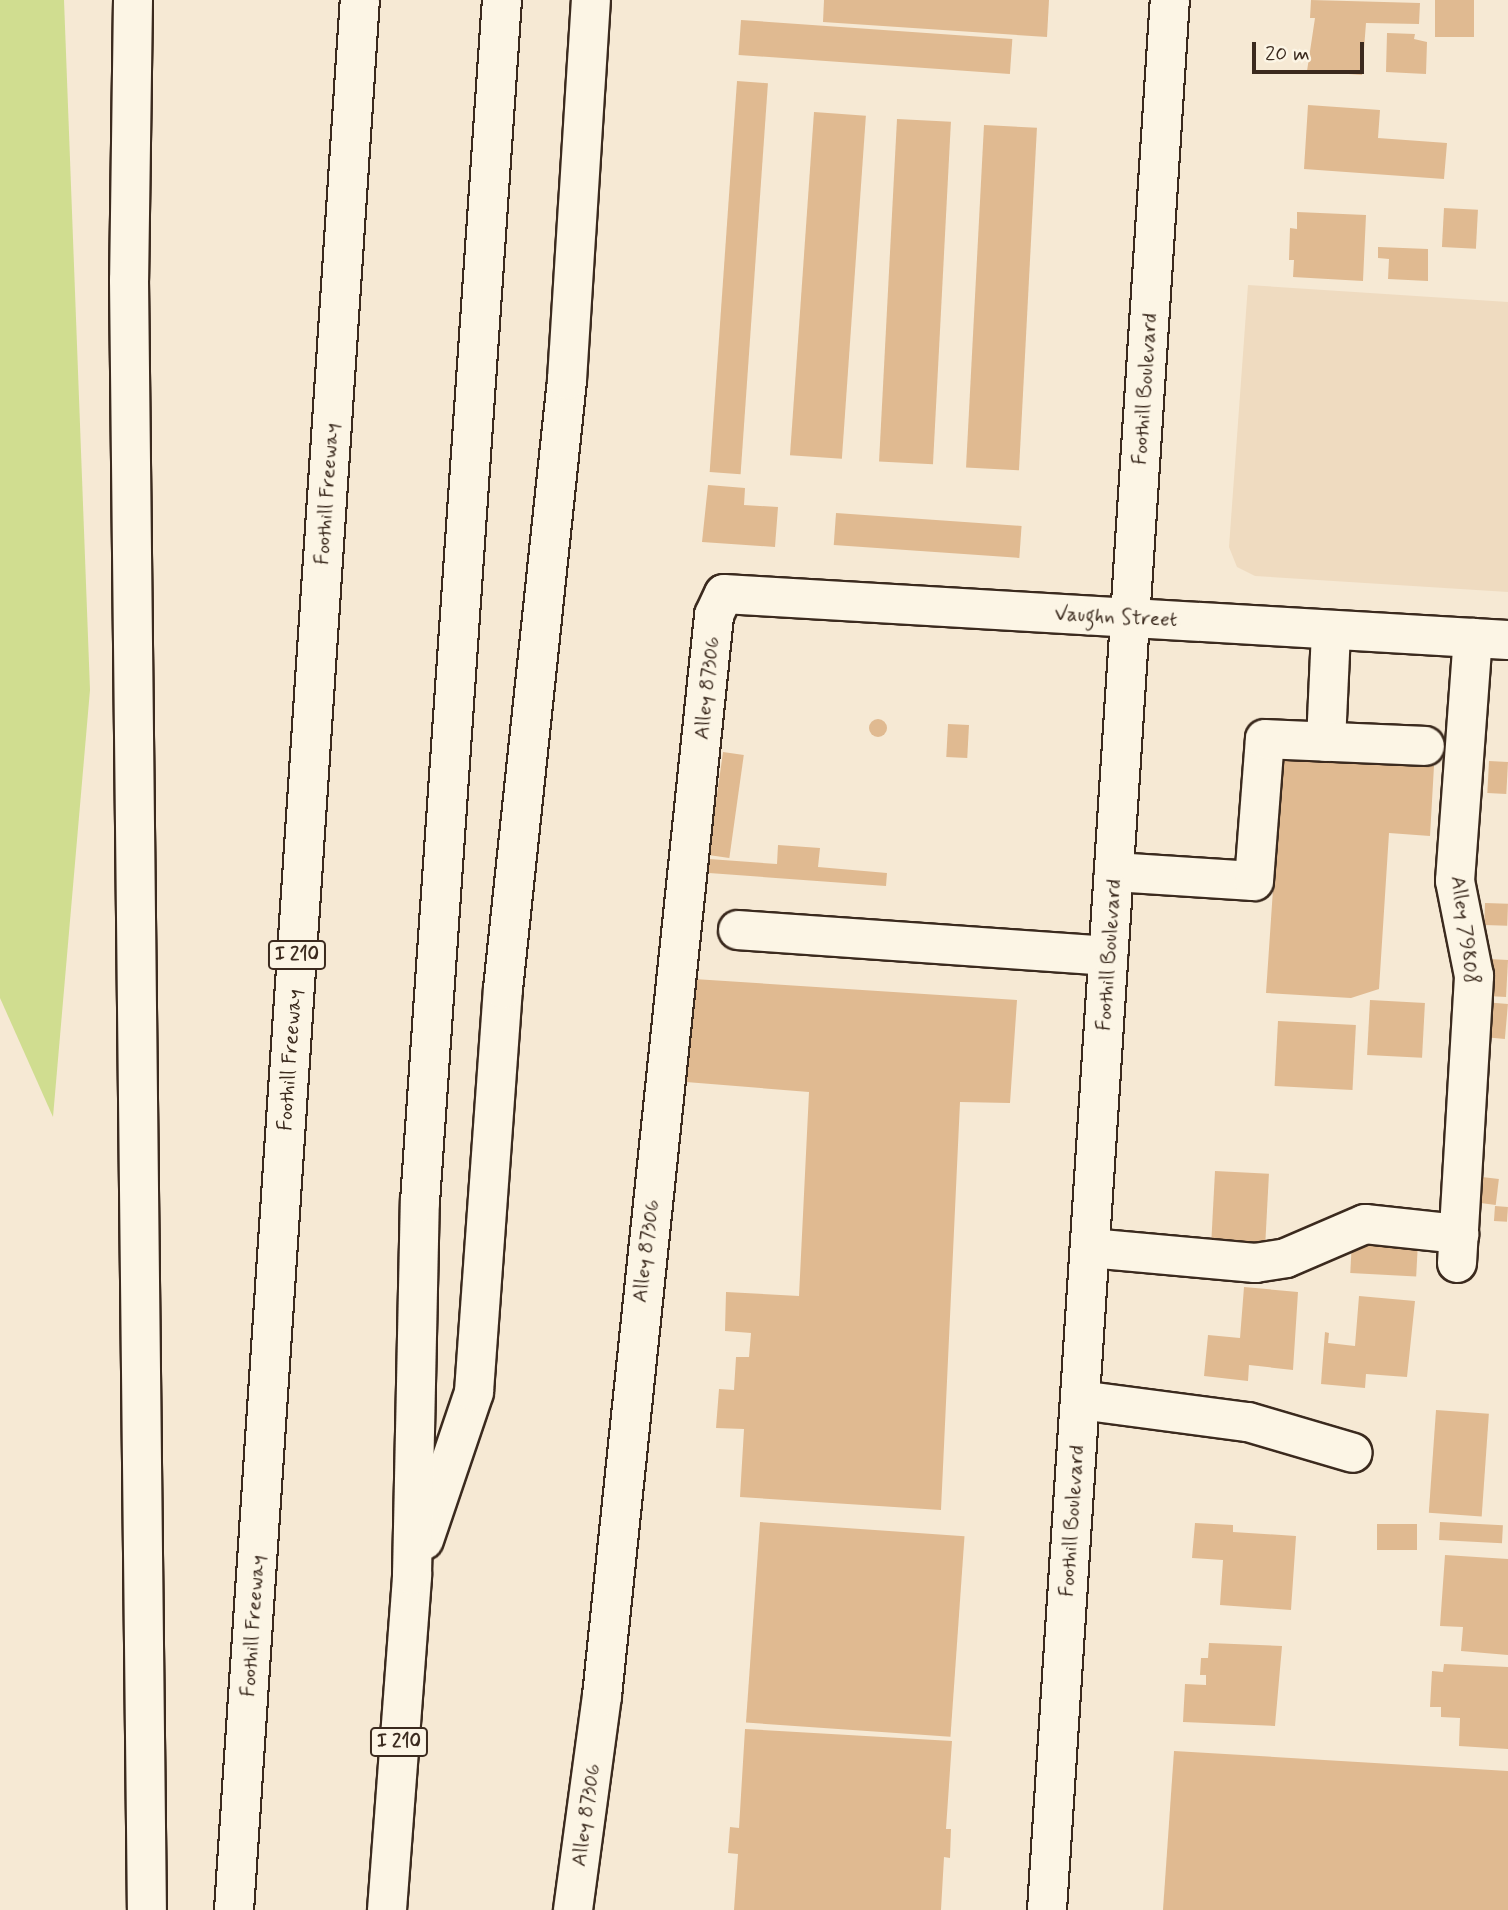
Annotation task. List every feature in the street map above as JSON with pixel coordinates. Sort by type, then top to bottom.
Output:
[{"type":"main road","points":[[133,0],[129,280],[147,1910]]},
{"type":"main road","name":"Foothill Freeway","points":[[234,1910],[360,0]]},
{"type":"main road","name":"I 210","points":[[387,1910],[412,1575],[420,1202],[502,0]]},
{"type":"main road","points":[[412,1575],[474,1392],[503,989],[567,380],[591,0]]},
{"type":"main road","name":"Foothill Boulevard","points":[[1047,1910],[1170,0]]},
{"type":"main road","name":"Vaughn Street","points":[[724,594],[1490,639]]},
{"type":"main road","name":"Alley 87306","points":[[573,1910],[602,1696],[714,615],[724,594]]},
{"type":"main road","points":[[1326,742],[1331,630]]},
{"type":"main road","name":"Alley 79808","points":[[1090,1248],[1255,1263],[1286,1258],[1366,1224],[1458,1249],[1474,976],[1455,881],[1490,639]]},
{"type":"main road","points":[[1114,872],[1254,881],[1265,739],[1425,747]]},
{"type":"main road","points":[[738,930],[1108,956]]},
{"type":"main road","points":[[1080,1400],[1248,1422],[1353,1453]]},
{"type":"shaded area","points":[[1248,285],[1508,302],[1508,592],[1255,576],[1237,567],[1229,547]]},
{"type":"green space","points":[[0,0],[64,0],[90,690],[53,1117],[0,998]]},
{"type":"building","points":[[824,0],[1049,0],[1047,37],[823,22]]},
{"type":"building","points":[[1311,0],[1420,3],[1419,24],[1366,23],[1362,75],[1307,71],[1315,18],[1310,18]]},
{"type":"building","points":[[1435,0],[1474,0],[1474,37],[1435,37]]},
{"type":"building","points":[[741,20],[1012,39],[1010,74],[739,55]]},
{"type":"building","points":[[1387,33],[1415,34],[1414,39],[1427,42],[1426,74],[1386,72]]},
{"type":"building","points":[[737,81],[768,83],[741,474],[710,472]]},
{"type":"building","points":[[1308,105],[1380,110],[1378,138],[1447,143],[1444,179],[1304,169]]},
{"type":"building","points":[[814,112],[866,116],[842,459],[790,455]]},
{"type":"building","points":[[897,119],[951,122],[933,464],[879,462]]},
{"type":"building","points":[[984,125],[1037,128],[1019,470],[966,468]]},
{"type":"building","points":[[1444,208],[1478,210],[1476,249],[1442,247]]},
{"type":"building","points":[[1297,212],[1366,215],[1363,281],[1293,277],[1294,260],[1289,260],[1290,228],[1297,229]]},
{"type":"building","points":[[1378,247],[1428,249],[1428,281],[1388,279],[1389,259],[1378,258]]},
{"type":"building","points":[[708,485],[745,488],[744,505],[778,507],[775,547],[702,542]]},
{"type":"building","points":[[836,513],[1022,526],[1019,558],[834,545]]},
{"type":"building","points":[[878,719],[884,722],[887,728],[884,734],[878,737],[872,734],[869,728],[872,722]]},
{"type":"building","points":[[948,724],[969,725],[967,758],[946,757]]},
{"type":"building","points":[[723,752],[744,755],[729,858],[709,855]]},
{"type":"building","points":[[1282,756],[1434,766],[1430,836],[1389,833],[1379,989],[1351,998],[1266,993]]},
{"type":"building","points":[[1489,761],[1508,762],[1506,794],[1487,793]]},
{"type":"building","points":[[778,845],[820,848],[818,867],[887,873],[886,886],[709,873],[709,859],[777,864]]},
{"type":"building","points":[[1485,903],[1508,904],[1507,926],[1484,925]]},
{"type":"building","points":[[1489,959],[1508,960],[1506,997],[1487,996]]},
{"type":"building","points":[[694,979],[1017,1000],[1010,1103],[960,1102],[941,1510],[740,1497],[744,1429],[716,1428],[719,1389],[734,1390],[736,1357],[749,1357],[751,1333],[725,1331],[726,1292],[799,1296],[809,1092],[686,1082]]},
{"type":"building","points":[[1370,1000],[1425,1003],[1422,1058],[1367,1055]]},
{"type":"building","points":[[1484,1002],[1508,1004],[1505,1039],[1481,1037]]},
{"type":"building","points":[[1278,1021],[1356,1025],[1352,1090],[1275,1086]]},
{"type":"building","points":[[1215,1171],[1269,1174],[1265,1245],[1211,1242]]},
{"type":"building","points":[[1482,1177],[1499,1179],[1496,1205],[1479,1203]]},
{"type":"building","points":[[1495,1206],[1508,1207],[1507,1222],[1494,1221]]},
{"type":"building","points":[[1352,1240],[1418,1243],[1416,1276],[1350,1273]]},
{"type":"building","points":[[1244,1287],[1298,1292],[1293,1370],[1249,1365],[1248,1381],[1204,1376],[1208,1335],[1240,1338]]},
{"type":"building","points":[[1359,1296],[1415,1301],[1407,1377],[1366,1374],[1365,1388],[1321,1384],[1325,1332],[1329,1333],[1328,1343],[1355,1346]]},
{"type":"building","points":[[1436,1410],[1489,1414],[1482,1516],[1429,1513]]},
{"type":"building","points":[[760,1522],[965,1536],[950,1737],[746,1723]]},
{"type":"building","points":[[1440,1522],[1503,1525],[1502,1543],[1439,1540]]},
{"type":"building","points":[[1195,1523],[1233,1525],[1233,1532],[1296,1536],[1291,1610],[1220,1605],[1223,1560],[1192,1558]]},
{"type":"building","points":[[1377,1524],[1417,1524],[1417,1550],[1377,1550]]},
{"type":"building","points":[[1445,1555],[1508,1559],[1508,1655],[1461,1651],[1463,1627],[1440,1626]]},
{"type":"building","points":[[1209,1643],[1282,1646],[1275,1726],[1183,1722],[1185,1684],[1206,1685],[1206,1675],[1200,1675],[1201,1658],[1208,1658]]},
{"type":"building","points":[[1444,1664],[1508,1667],[1508,1749],[1459,1746],[1460,1718],[1441,1717],[1441,1707],[1430,1707],[1432,1671],[1443,1672]]},
{"type":"building","points":[[745,1729],[952,1741],[946,1829],[951,1829],[950,1858],[944,1857],[941,1910],[734,1910],[738,1854],[728,1853],[730,1827],[739,1828]]},
{"type":"building","points":[[1174,1751],[1508,1771],[1508,1910],[1163,1910]]}]
